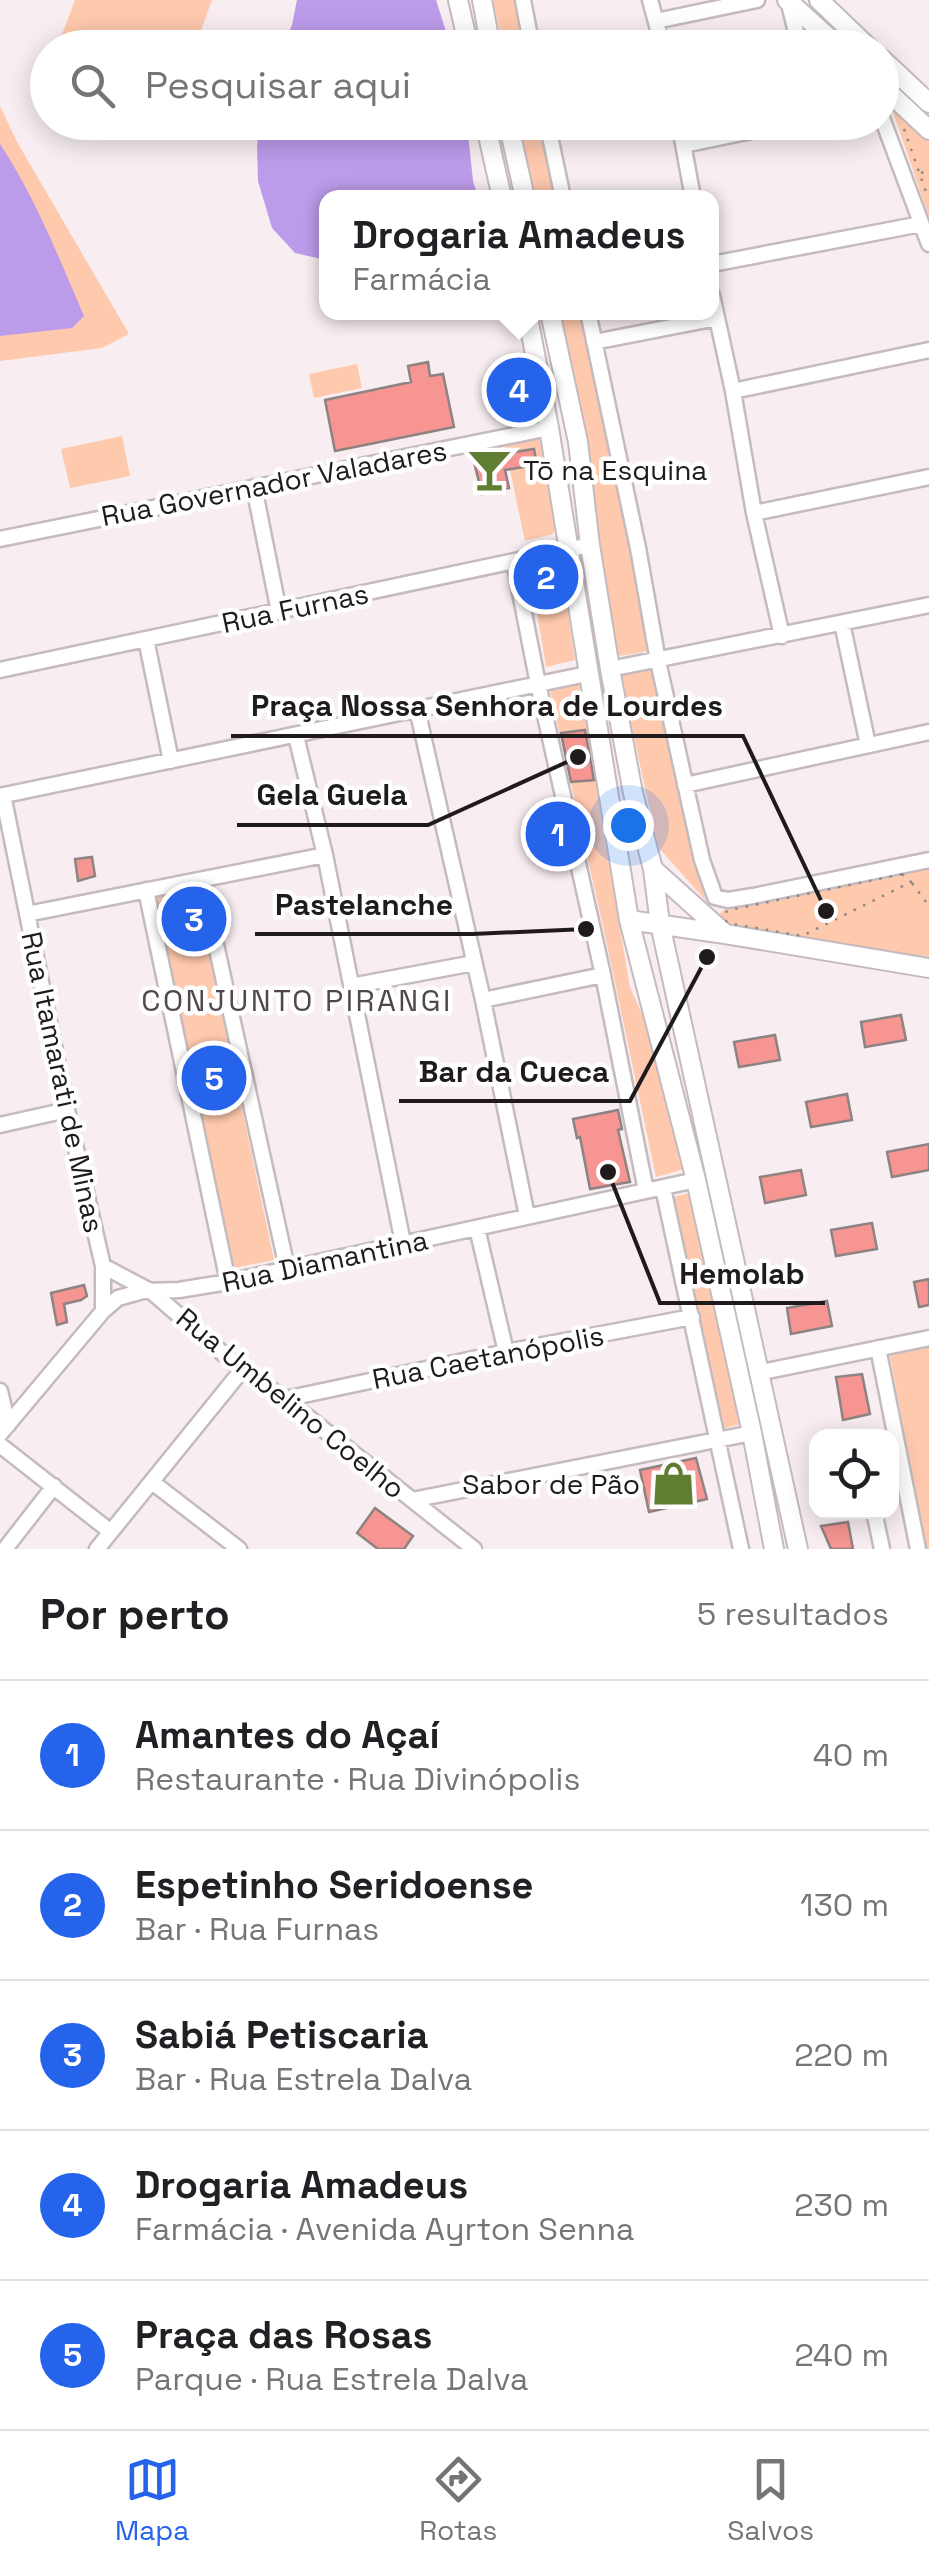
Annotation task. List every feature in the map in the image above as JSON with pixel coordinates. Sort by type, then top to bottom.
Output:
[{"type":"main road","points":[[458,0],[465,30]]},
{"type":"main road","points":[[482,0],[488,30]]},
{"type":"main road","points":[[788,0],[820,30]]},
{"type":"main road","points":[[819,0],[850,30]]},
{"type":"main road","points":[[899,73],[926,94]]},
{"type":"main road","points":[[899,106],[929,130]]},
{"type":"main road","points":[[490,140],[500,190]]},
{"type":"main road","points":[[512,140],[523,190]]},
{"type":"main road","points":[[529,320],[628,920],[696,1180],[774,1549]]},
{"type":"main road","points":[[552,320],[578,442],[590,545],[633,793],[654,869],[660,924],[798,1549]]},
{"type":"main road","points":[[622,881],[632,872],[654,869]]},
{"type":"main road","points":[[654,869],[725,934]]},
{"type":"main road","points":[[628,920],[929,968]]},
{"type":"street","points":[[523,0],[529,30]]},
{"type":"street","points":[[650,0],[658,30]]},
{"type":"street","points":[[656,21],[757,0]]},
{"type":"street","points":[[788,0],[796,30]]},
{"type":"street","points":[[551,140],[561,190]]},
{"type":"street","points":[[683,140],[691,190]]},
{"type":"street","points":[[684,145],[708,140]]},
{"type":"street","points":[[890,140],[929,244]]},
{"type":"street","points":[[719,263],[921,224]]},
{"type":"street","points":[[590,320],[658,662],[715,897],[728,900],[929,860]]},
{"type":"street","points":[[594,342],[707,320]]},
{"type":"street","points":[[717,320],[782,636]]},
{"type":"street","points":[[733,392],[929,350]]},
{"type":"street","name":"Rua Governador Valadares","points":[[0,539],[549,428]]},
{"type":"street","points":[[754,513],[929,477]]},
{"type":"street","points":[[254,487],[279,612]]},
{"type":"street","name":"Rua Furnas","points":[[0,670],[590,545]]},
{"type":"street","points":[[514,562],[646,1191]]},
{"type":"street","points":[[610,669],[929,605]]},
{"type":"street","points":[[842,624],[868,745]]},
{"type":"street","points":[[146,640],[171,761]]},
{"type":"street","points":[[2,796],[587,674]]},
{"type":"street","points":[[418,709],[527,1216]]},
{"type":"street","points":[[685,784],[929,732]]},
{"type":"street","points":[[296,736],[325,855],[403,1244]]},
{"type":"street","name":"Rua Itamarati de Minas","points":[[2,796],[102,1266],[102,1311]]},
{"type":"street","points":[[26,914],[325,855]]},
{"type":"street","points":[[202,880],[287,1268]]},
{"type":"street","points":[[146,890],[228,1282]]},
{"type":"street","points":[[351,986],[474,963]]},
{"type":"street","points":[[483,1000],[603,974]]},
{"type":"street","points":[[0,1125],[67,1110]]},
{"type":"street","name":"Rua Diamantina","points":[[4,1430],[102,1311],[126,1294],[228,1282],[696,1180]]},
{"type":"street","points":[[663,1188],[741,1549]]},
{"type":"street","points":[[476,1228],[506,1352]]},
{"type":"street","name":"Rua Umbelino Coelho","points":[[102,1266],[152,1292],[242,1370],[285,1399],[474,1549]]},
{"type":"street","name":"Rua Caetanópolis","points":[[285,1399],[692,1317]]},
{"type":"street","points":[[758,1373],[929,1338]]},
{"type":"street","points":[[878,1348],[892,1429]]},
{"type":"street","points":[[98,1549],[242,1370]]},
{"type":"street","points":[[0,1391],[4,1430]]},
{"type":"street","points":[[412,1500],[752,1433]]},
{"type":"street","points":[[0,1445],[111,1532]]},
{"type":"street","points":[[899,1461],[918,1549]]},
{"type":"street","points":[[152,1482],[239,1549]]},
{"type":"street","points":[[5,1549],[54,1486]]},
{"type":"street","points":[[876,1519],[882,1549]]},
{"type":"path","points":[[904,128],[929,203]]},
{"type":"path","points":[[919,173],[929,170]]},
{"type":"path","points":[[912,882],[802,936],[725,920],[730,910],[902,874],[912,882],[929,906]]},
{"type":"shaded area","points":[[75,0],[212,0],[201,30],[64,30]]},
{"type":"shaded area","points":[[297,0],[436,0],[446,30],[290,30]]},
{"type":"shaded area","points":[[493,0],[515,0],[521,30],[499,30]]},
{"type":"shaded area","points":[[0,106],[129,334],[102,348],[0,361]]},
{"type":"shaded area","points":[[899,106],[929,134],[929,217],[899,129]]},
{"type":"shaded area","points":[[258,140],[469,140],[476,190],[319,190],[319,258],[295,253],[272,228],[258,181]]},
{"type":"shaded area","points":[[522,140],[544,140],[555,190],[533,190]]},
{"type":"shaded area","points":[[0,144],[35,206],[84,316],[72,328],[0,336]]},
{"type":"shaded area","points":[[558,320],[583,320],[635,550],[649,651],[619,656],[614,652],[582,439]]},
{"type":"shaded area","points":[[357,364],[362,388],[314,398],[309,374]]},
{"type":"shaded area","points":[[539,431],[557,526],[553,534],[525,541],[504,442]]},
{"type":"shaded area","points":[[122,436],[130,476],[70,488],[61,449]]},
{"type":"shaded area","points":[[559,554],[575,660],[546,667],[528,559]]},
{"type":"shaded area","points":[[652,669],[705,900],[658,847],[620,673]]},
{"type":"shaded area","points":[[585,680],[602,824],[630,987],[644,1019],[685,1169],[656,1177],[549,686]]},
{"type":"shaded area","points":[[929,866],[929,956],[724,925],[719,914],[728,907]]},
{"type":"shaded area","points":[[195,888],[274,1260],[234,1268],[151,895]]},
{"type":"shaded area","points":[[693,1192],[746,1423],[724,1428],[673,1197]]},
{"type":"shaded area","points":[[929,1346],[929,1549],[926,1549],[890,1357]]},
{"type":"building","points":[[428,362],[430,376],[443,374],[454,427],[335,451],[325,400],[411,382],[408,366]]},
{"type":"building","name":"Tō na Esquina","points":[[500,449],[501,454],[534,449],[537,465],[505,470],[509,488],[482,494],[472,454]]},
{"type":"building","points":[[558,566],[558,588],[534,588],[534,568]]},
{"type":"building","points":[[585,730],[594,780],[571,782],[561,733]]},
{"type":"building","points":[[92,857],[95,876],[78,881],[75,859]]},
{"type":"building","points":[[901,1015],[906,1040],[865,1047],[861,1022]]},
{"type":"building","points":[[775,1035],[780,1060],[739,1067],[734,1042]]},
{"type":"building","points":[[847,1094],[852,1120],[811,1127],[806,1102]]},
{"type":"building","points":[[618,1110],[622,1129],[618,1130],[630,1182],[590,1189],[573,1119]]},
{"type":"building","points":[[929,1144],[929,1170],[892,1177],[887,1152]]},
{"type":"building","points":[[801,1170],[806,1195],[765,1203],[760,1177]]},
{"type":"building","points":[[872,1223],[877,1249],[836,1256],[831,1230]]},
{"type":"building","points":[[929,1279],[929,1305],[919,1307],[914,1282]]},
{"type":"building","points":[[84,1285],[87,1296],[64,1304],[67,1322],[57,1325],[51,1293]]},
{"type":"building","points":[[827,1301],[832,1326],[791,1334],[787,1308]]},
{"type":"building","points":[[862,1374],[870,1414],[843,1420],[836,1377]]},
{"type":"building","name":"Sabor de Pão","points":[[696,1458],[707,1499],[649,1512],[640,1470]]},
{"type":"building","points":[[375,1508],[413,1536],[404,1549],[378,1549],[357,1533]]},
{"type":"building","points":[[848,1522],[853,1549],[831,1549],[821,1526]]},
{"type":"place","name":"Drogaria Amadeus","points":[[519,390]]},
{"type":"place","name":"Tō na Esquina","points":[[490,470]]},
{"type":"place","name":"Espetinho Seridoense","points":[[546,577]]},
{"type":"place","name":"Gela Guela","points":[[578,757]]},
{"type":"place","name":"Amantes do Açaí","points":[[558,834]]},
{"type":"place","name":"Praça Nossa Senhora de Lourdes","points":[[826,911]]},
{"type":"place","name":"Sabiá Petiscaria","points":[[194,919]]},
{"type":"place","name":"Pastelanche","points":[[586,929]]},
{"type":"place","name":"Bar da Cueca","points":[[707,957]]},
{"type":"place","name":"Praça das Rosas","points":[[214,1078]]},
{"type":"place","name":"Hemolab","points":[[608,1172]]},
{"type":"place","name":"Sabor de Pão","points":[[673,1484]]},
{"type":"district","name":"CONJUNTO PIRANGI","points":[[297,1000]]}]
